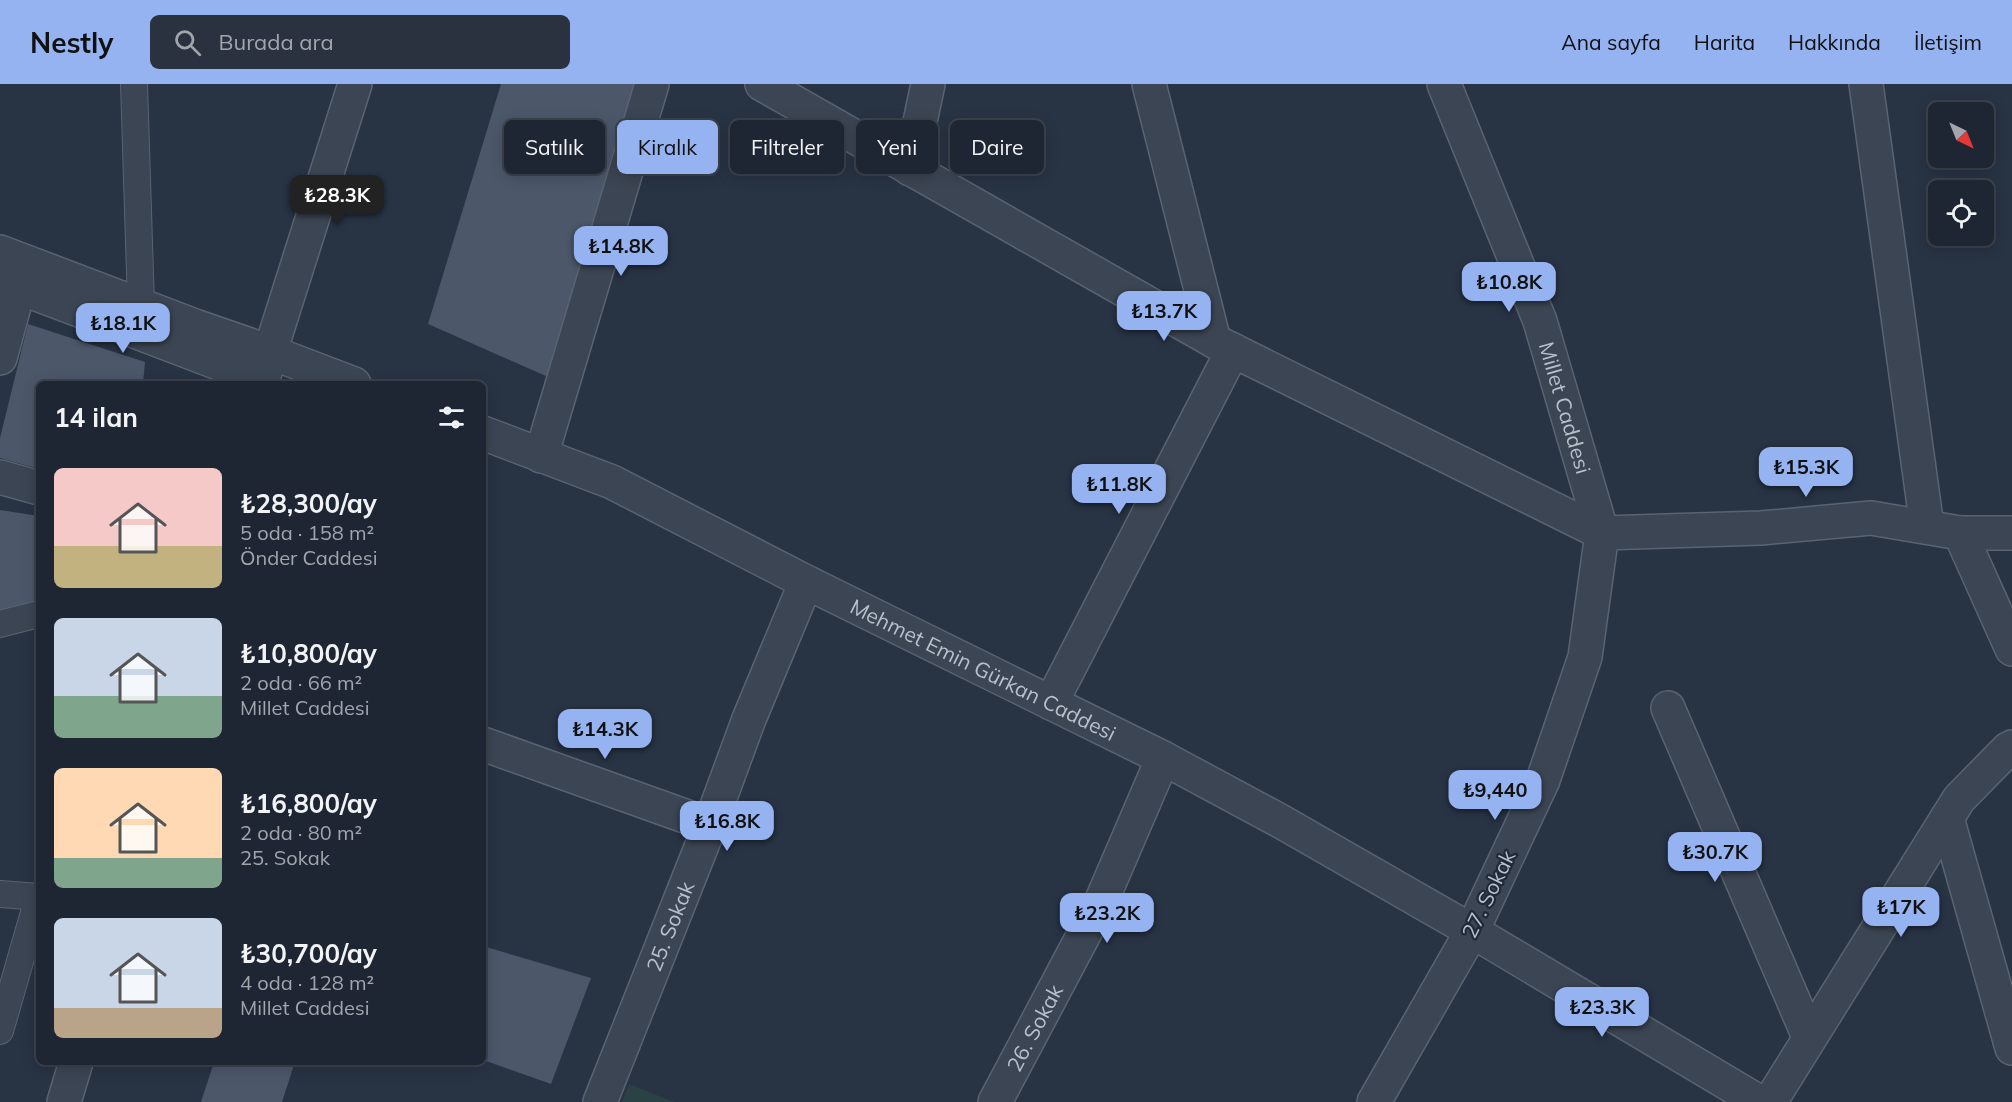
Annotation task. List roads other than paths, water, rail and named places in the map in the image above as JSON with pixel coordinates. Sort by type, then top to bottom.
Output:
[{"type":"street","points":[[134,84],[141,305]]},
{"type":"street","points":[[265,372],[355,84]]},
{"type":"street","points":[[541,456],[652,84]]},
{"type":"street","points":[[762,84],[856,138]]},
{"type":"street","points":[[920,120],[928,84]]},
{"type":"street","points":[[1051,703],[1224,346],[1149,84]]},
{"type":"street","name":"Millet Caddesi","points":[[1444,84],[1540,321],[1602,533]]},
{"type":"street","points":[[1866,84],[1927,527]]},
{"type":"street","points":[[919,174],[1224,346],[1602,533],[1761,528],[1871,518],[1960,533],[2012,533]]},
{"type":"street","points":[[0,252],[141,305],[265,372]]},
{"type":"street","points":[[0,358],[10,284],[265,372],[332,381]]},
{"type":"street","name":"Mehmet Emin Gürkan Caddesi","points":[[486,434],[612,482],[806,582],[1163,758],[1282,822],[1472,931],[1759,1102]]},
{"type":"street","points":[[0,477],[36,487]]},
{"type":"street","name":"27. Sokak","points":[[1374,1102],[1472,931],[1543,780],[1585,657],[1602,533]]},
{"type":"street","points":[[1960,533],[2012,649]]},
{"type":"street","name":"25. Sokak","points":[[600,1102],[710,825],[749,719],[806,582]]},
{"type":"street","points":[[0,624],[36,615]]},
{"type":"street","points":[[1668,708],[1809,1037]]},
{"type":"street","points":[[486,745],[710,825]]},
{"type":"street","points":[[1770,1102],[1959,799],[2012,747]]},
{"type":"street","name":"26. Sokak","points":[[995,1102],[1101,902],[1163,758]]},
{"type":"street","points":[[1947,818],[2012,1048]]},
{"type":"street","points":[[0,894],[36,896]]},
{"type":"street","points":[[0,1031],[36,906]]},
{"type":"street","points":[[64,1102],[75,1065]]}]
